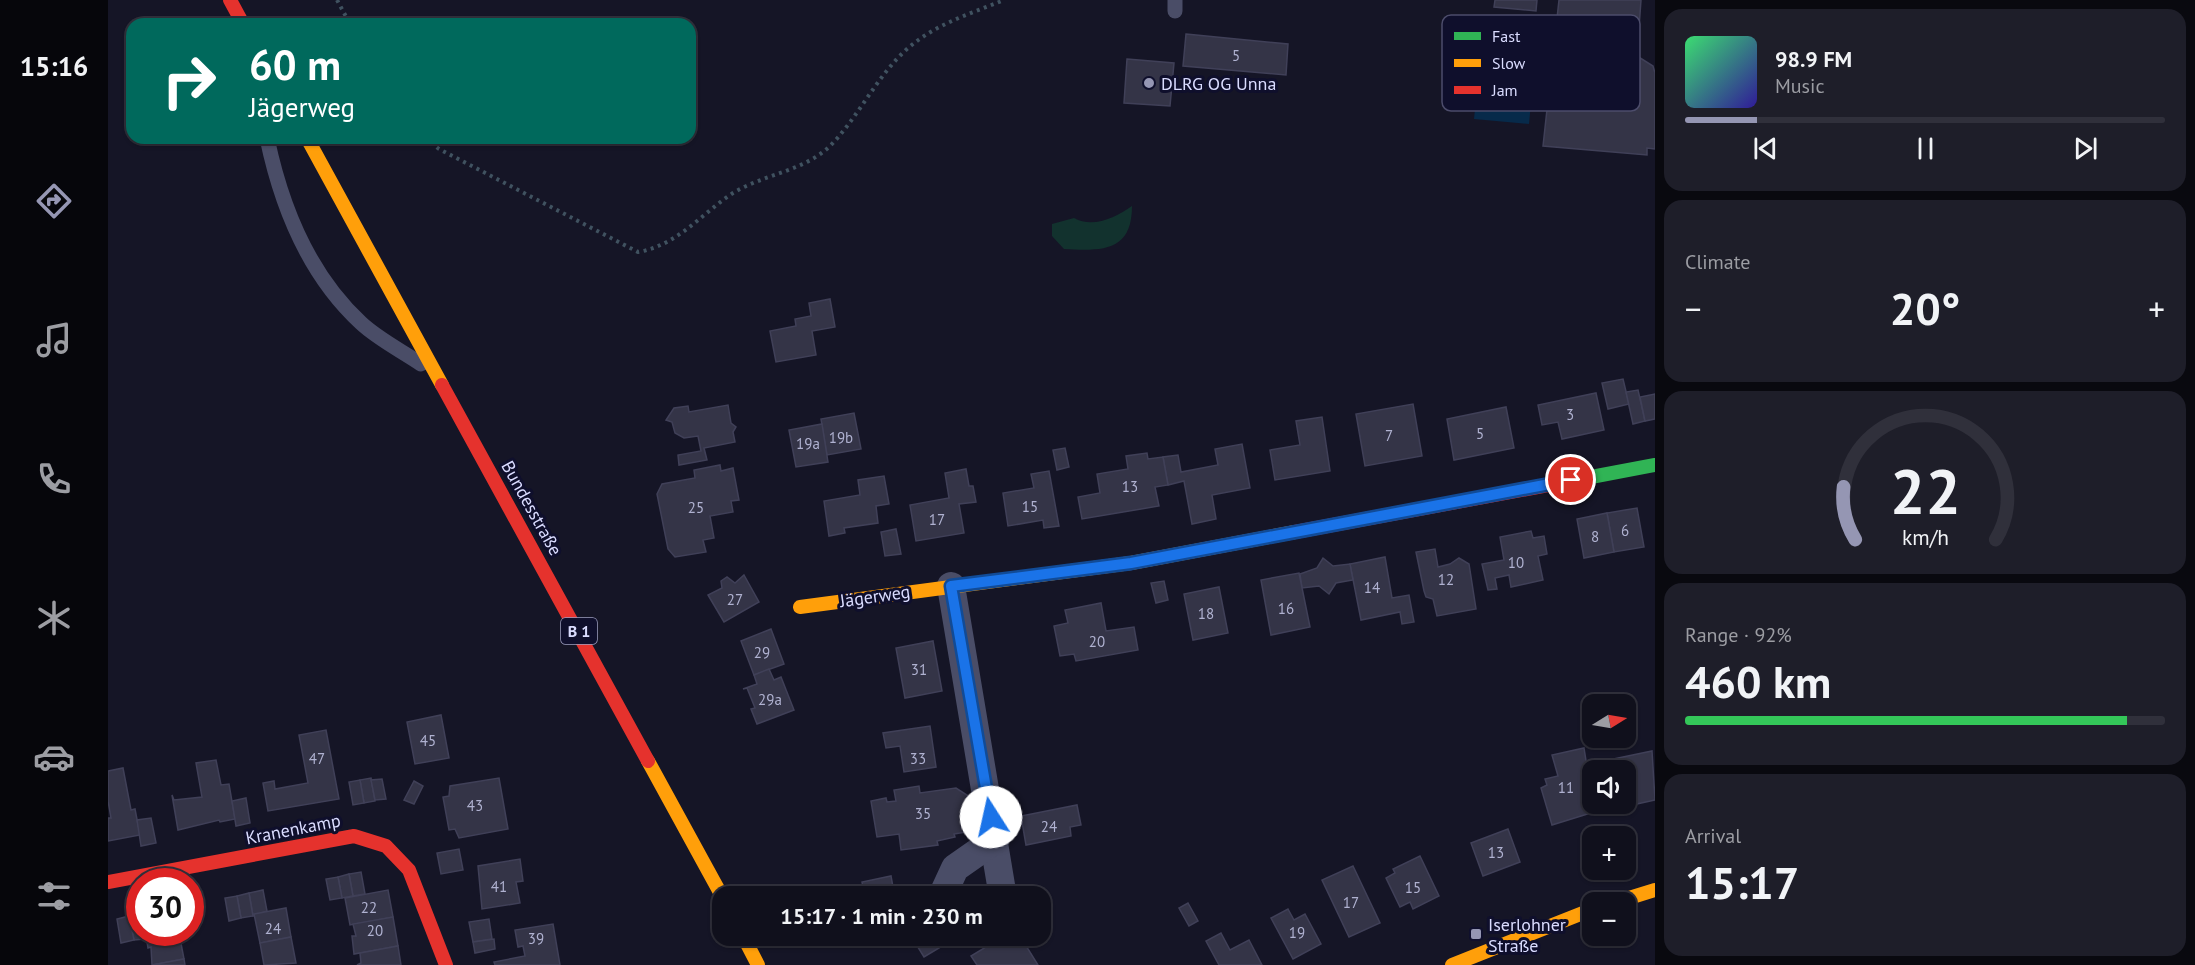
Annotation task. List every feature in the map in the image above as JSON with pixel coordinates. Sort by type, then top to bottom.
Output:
[{"type":"street","points":[[230,0],[240,18]]},
{"type":"street","name":"Bundesstraße","points":[[310,144],[716,886]]},
{"type":"street","name":"Jägerweg","points":[[800,607],[1131,563],[1655,465]]},
{"type":"street","points":[[951,586],[1001,886]]},
{"type":"street","name":"Kranenkamp","points":[[108,882],[354,836],[386,846],[409,870],[446,965]]},
{"type":"street","points":[[947,886],[955,868],[994,840]]},
{"type":"street","points":[[1636,896],[1655,891]]},
{"type":"street","points":[[1452,965],[1582,913]]},
{"type":"street","points":[[748,946],[758,965]]},
{"type":"lane","points":[[269,144],[294,230],[329,286],[361,323],[439,376]]},
{"type":"path","points":[[337,0],[347,18]]},
{"type":"path","points":[[433,144],[638,252],[657,249],[670,242],[735,192],[810,160],[830,145],[906,50],[936,27],[1004,0]]},
{"type":"green space","points":[[1132,206],[1131,221],[1127,232],[1112,246],[1091,250],[1064,249],[1052,236],[1052,224],[1074,218],[1096,222],[1119,214]]},
{"type":"water","points":[[1475,111],[1530,111],[1529,124],[1474,119]]},
{"type":"building","points":[[1495,0],[1537,0],[1536,11],[1494,7]]},
{"type":"building","points":[[1559,0],[1641,0],[1640,15],[1557,15]]},
{"type":"building","points":[[1186,34],[1288,44],[1286,75],[1183,66]]},
{"type":"building","points":[[1640,58],[1653,66],[1655,73],[1655,149],[1647,148],[1647,155],[1543,146],[1547,111],[1640,111]]},
{"type":"building","name":"DLRG OG Unna","points":[[1127,59],[1174,63],[1170,106],[1124,103]]},
{"type":"building","points":[[830,299],[835,327],[812,331],[816,355],[776,362],[770,331],[796,326],[795,319],[811,316],[809,303]]},
{"type":"building","points":[[1623,379],[1629,404],[1608,409],[1602,383]]},
{"type":"building","points":[[1638,390],[1645,421],[1633,424],[1626,392]]},
{"type":"building","points":[[1596,393],[1604,430],[1562,439],[1558,422],[1542,425],[1538,405]]},
{"type":"building","points":[[1655,394],[1655,419],[1645,421],[1640,397]]},
{"type":"building","points":[[1413,404],[1422,456],[1365,466],[1356,414]]},
{"type":"building","points":[[728,405],[731,423],[736,427],[733,432],[735,442],[704,448],[707,460],[679,465],[678,455],[701,451],[698,436],[684,438],[675,433],[672,422],[666,420],[674,408],[688,406],[689,412]]},
{"type":"building","points":[[1506,407],[1514,448],[1454,460],[1447,419]]},
{"type":"building","points":[[854,413],[861,449],[827,455],[821,419]]},
{"type":"building","points":[[1322,417],[1330,471],[1275,480],[1270,450],[1300,445],[1296,421]]},
{"type":"building","points":[[822,424],[828,462],[796,467],[789,430]]},
{"type":"building","points":[[1242,444],[1250,488],[1212,495],[1216,519],[1192,524],[1184,481],[1168,485],[1163,457],[1178,455],[1181,472],[1218,465],[1215,449]]},
{"type":"building","points":[[1065,448],[1069,467],[1057,470],[1053,450]]},
{"type":"building","points":[[1147,453],[1148,459],[1163,457],[1168,485],[1155,487],[1159,506],[1082,519],[1078,497],[1100,493],[1097,474],[1128,469],[1126,456]]},
{"type":"building","points":[[720,465],[721,471],[733,468],[739,500],[731,501],[733,512],[710,516],[714,538],[703,540],[706,552],[675,557],[668,549],[657,494],[662,484],[695,478],[694,470]]},
{"type":"building","points":[[966,469],[969,486],[973,486],[976,502],[959,504],[964,533],[916,541],[910,505],[949,498],[945,473]]},
{"type":"building","points":[[1049,471],[1059,526],[1044,528],[1043,520],[1008,526],[1003,493],[1034,488],[1031,474]]},
{"type":"building","points":[[884,476],[889,504],[876,506],[878,523],[844,528],[845,533],[829,536],[824,501],[860,495],[858,480]]},
{"type":"building","points":[[1637,508],[1644,547],[1614,552],[1607,513]]},
{"type":"building","points":[[1607,513],[1614,552],[1584,558],[1577,519]]},
{"type":"building","points":[[896,529],[901,554],[885,556],[881,532]]},
{"type":"building","points":[[1531,531],[1533,538],[1544,536],[1547,554],[1538,556],[1543,580],[1511,587],[1509,575],[1495,578],[1497,589],[1488,590],[1482,564],[1504,560],[1500,537]]},
{"type":"building","points":[[1435,549],[1438,567],[1450,564],[1459,558],[1469,564],[1476,609],[1437,616],[1433,599],[1426,597],[1424,591],[1416,552]]},
{"type":"building","points":[[1385,557],[1392,598],[1409,595],[1414,622],[1402,624],[1400,612],[1361,620],[1350,564]]},
{"type":"building","points":[[1323,558],[1333,566],[1350,564],[1353,580],[1336,583],[1329,594],[1319,586],[1302,588],[1300,574],[1317,568]]},
{"type":"building","points":[[1299,573],[1310,627],[1271,635],[1261,580]]},
{"type":"building","points":[[744,575],[759,602],[724,622],[708,595],[722,588],[721,581],[727,577],[735,583]]},
{"type":"building","points":[[1164,581],[1168,600],[1156,603],[1151,583]]},
{"type":"building","points":[[1219,587],[1228,633],[1193,640],[1184,594]]},
{"type":"building","points":[[1101,603],[1106,631],[1134,627],[1138,650],[1076,661],[1074,654],[1060,656],[1054,626],[1068,623],[1065,610]]},
{"type":"building","points":[[771,629],[784,664],[754,675],[741,641]]},
{"type":"building","points":[[933,641],[942,691],[905,698],[896,648]]},
{"type":"building","points":[[769,669],[774,680],[781,677],[794,710],[757,724],[751,709],[755,708],[747,688],[743,689],[757,684],[754,675]]},
{"type":"building","points":[[441,715],[449,758],[415,764],[407,722]]},
{"type":"building","points":[[930,726],[936,767],[904,772],[900,746],[886,748],[883,733]]},
{"type":"building","points":[[326,730],[339,799],[268,811],[263,783],[274,781],[275,789],[308,783],[299,735]]},
{"type":"building","points":[[1584,748],[1586,760],[1582,760],[1582,814],[1588,814],[1552,825],[1541,788],[1547,785],[1545,779],[1558,776],[1552,755]]},
{"type":"building","points":[[1652,751],[1655,800],[1636,804],[1636,760],[1613,759]]},
{"type":"building","points":[[216,760],[221,785],[229,784],[235,819],[220,822],[219,820],[178,830],[172,795],[174,800],[202,797],[196,763]]},
{"type":"building","points":[[123,768],[131,810],[135,809],[140,835],[108,841],[108,818],[111,818],[108,801],[108,771]]},
{"type":"building","points":[[371,778],[375,801],[364,803],[360,780]]},
{"type":"building","points":[[499,778],[508,829],[459,838],[455,829],[449,830],[443,797],[449,796],[450,786]]},
{"type":"building","points":[[382,779],[386,799],[375,800],[371,780]]},
{"type":"building","points":[[360,780],[364,803],[353,805],[349,782]]},
{"type":"building","points":[[414,781],[423,786],[414,804],[404,800]]},
{"type":"building","points":[[919,786],[920,793],[956,788],[970,797],[974,823],[966,832],[937,841],[938,845],[901,850],[899,834],[877,837],[871,801],[886,798],[887,802],[896,801],[894,790]]},
{"type":"building","points":[[246,798],[250,823],[236,826],[232,801]]},
{"type":"building","points":[[1077,805],[1081,825],[1070,827],[1071,836],[1026,845],[1021,816]]},
{"type":"building","points":[[151,818],[156,843],[141,846],[137,820]]},
{"type":"building","points":[[1508,829],[1520,862],[1483,876],[1471,843]]},
{"type":"building","points":[[459,849],[463,870],[441,874],[437,853]]},
{"type":"building","points":[[1420,856],[1439,896],[1413,909],[1410,902],[1400,907],[1386,878],[1395,873],[1393,869]]},
{"type":"building","points":[[520,859],[523,881],[516,882],[520,903],[482,909],[478,866]]},
{"type":"building","points":[[1353,866],[1380,923],[1349,937],[1322,880]]},
{"type":"building","points":[[361,872],[365,894],[353,896],[349,874]]},
{"type":"building","points":[[349,874],[353,896],[342,898],[338,877]]},
{"type":"building","points":[[891,876],[893,886],[863,886],[862,882]]},
{"type":"building","points":[[338,877],[342,898],[330,900],[326,879]]},
{"type":"building","points":[[263,890],[267,911],[253,916],[249,893]]},
{"type":"building","points":[[388,890],[393,917],[350,925],[345,898]]},
{"type":"building","points":[[249,893],[253,916],[241,918],[237,896]]},
{"type":"building","points":[[237,896],[241,918],[229,921],[225,898]]},
{"type":"building","points":[[1188,903],[1198,921],[1189,926],[1179,908]]},
{"type":"building","points":[[286,908],[291,937],[260,943],[254,914]]},
{"type":"building","points":[[1288,909],[1294,920],[1305,914],[1321,944],[1293,959],[1271,918]]},
{"type":"building","points":[[126,917],[126,942],[121,943],[117,919]]},
{"type":"building","points":[[393,917],[398,946],[354,954],[352,936],[356,936],[353,924]]},
{"type":"building","points":[[489,919],[492,939],[473,942],[469,922]]},
{"type":"building","points":[[553,924],[560,965],[495,965],[494,962],[525,956],[523,946],[518,947],[515,930]]},
{"type":"building","points":[[1221,933],[1230,950],[1249,940],[1262,965],[1219,965],[1206,941]]},
{"type":"building","points":[[291,937],[296,963],[264,965],[260,943]]},
{"type":"building","points":[[494,939],[495,949],[475,953],[473,942]]},
{"type":"building","points":[[148,946],[182,946],[184,959],[152,965],[151,947],[148,948]]},
{"type":"building","points":[[398,946],[401,965],[357,965],[361,963],[360,953]]},
{"type":"building","points":[[917,946],[942,946],[924,957]]},
{"type":"building","points":[[988,946],[1026,946],[1038,965],[977,965],[971,956]]},
{"type":"building","points":[[184,959],[185,965],[152,965]]},
{"type":"traffic: fast","points":[[1570,481],[1655,465]]},
{"type":"traffic: slow","points":[[310,144],[442,385]]},
{"type":"traffic: slow","points":[[800,607],[1131,563],[1295,532]]},
{"type":"traffic: slow","points":[[648,761],[716,886]]},
{"type":"traffic: slow","points":[[1636,896],[1655,890]]},
{"type":"traffic: slow","points":[[1452,965],[1582,913]]},
{"type":"traffic: slow","points":[[748,946],[758,965]]},
{"type":"traffic: jam","points":[[230,0],[240,18]]},
{"type":"traffic: jam","points":[[442,385],[648,761]]},
{"type":"traffic: jam","points":[[1295,532],[1570,481]]},
{"type":"traffic: jam","points":[[108,882],[354,836],[386,846],[409,870],[446,965]]},
{"type":"place","name":"DLRG OG Unna","points":[[1149,83]]},
{"type":"place","name":"Iserlohner Straße","points":[[1476,934]]},
{"type":"route","points":[[991,817],[951,586],[1131,563],[1571,480]]}]
